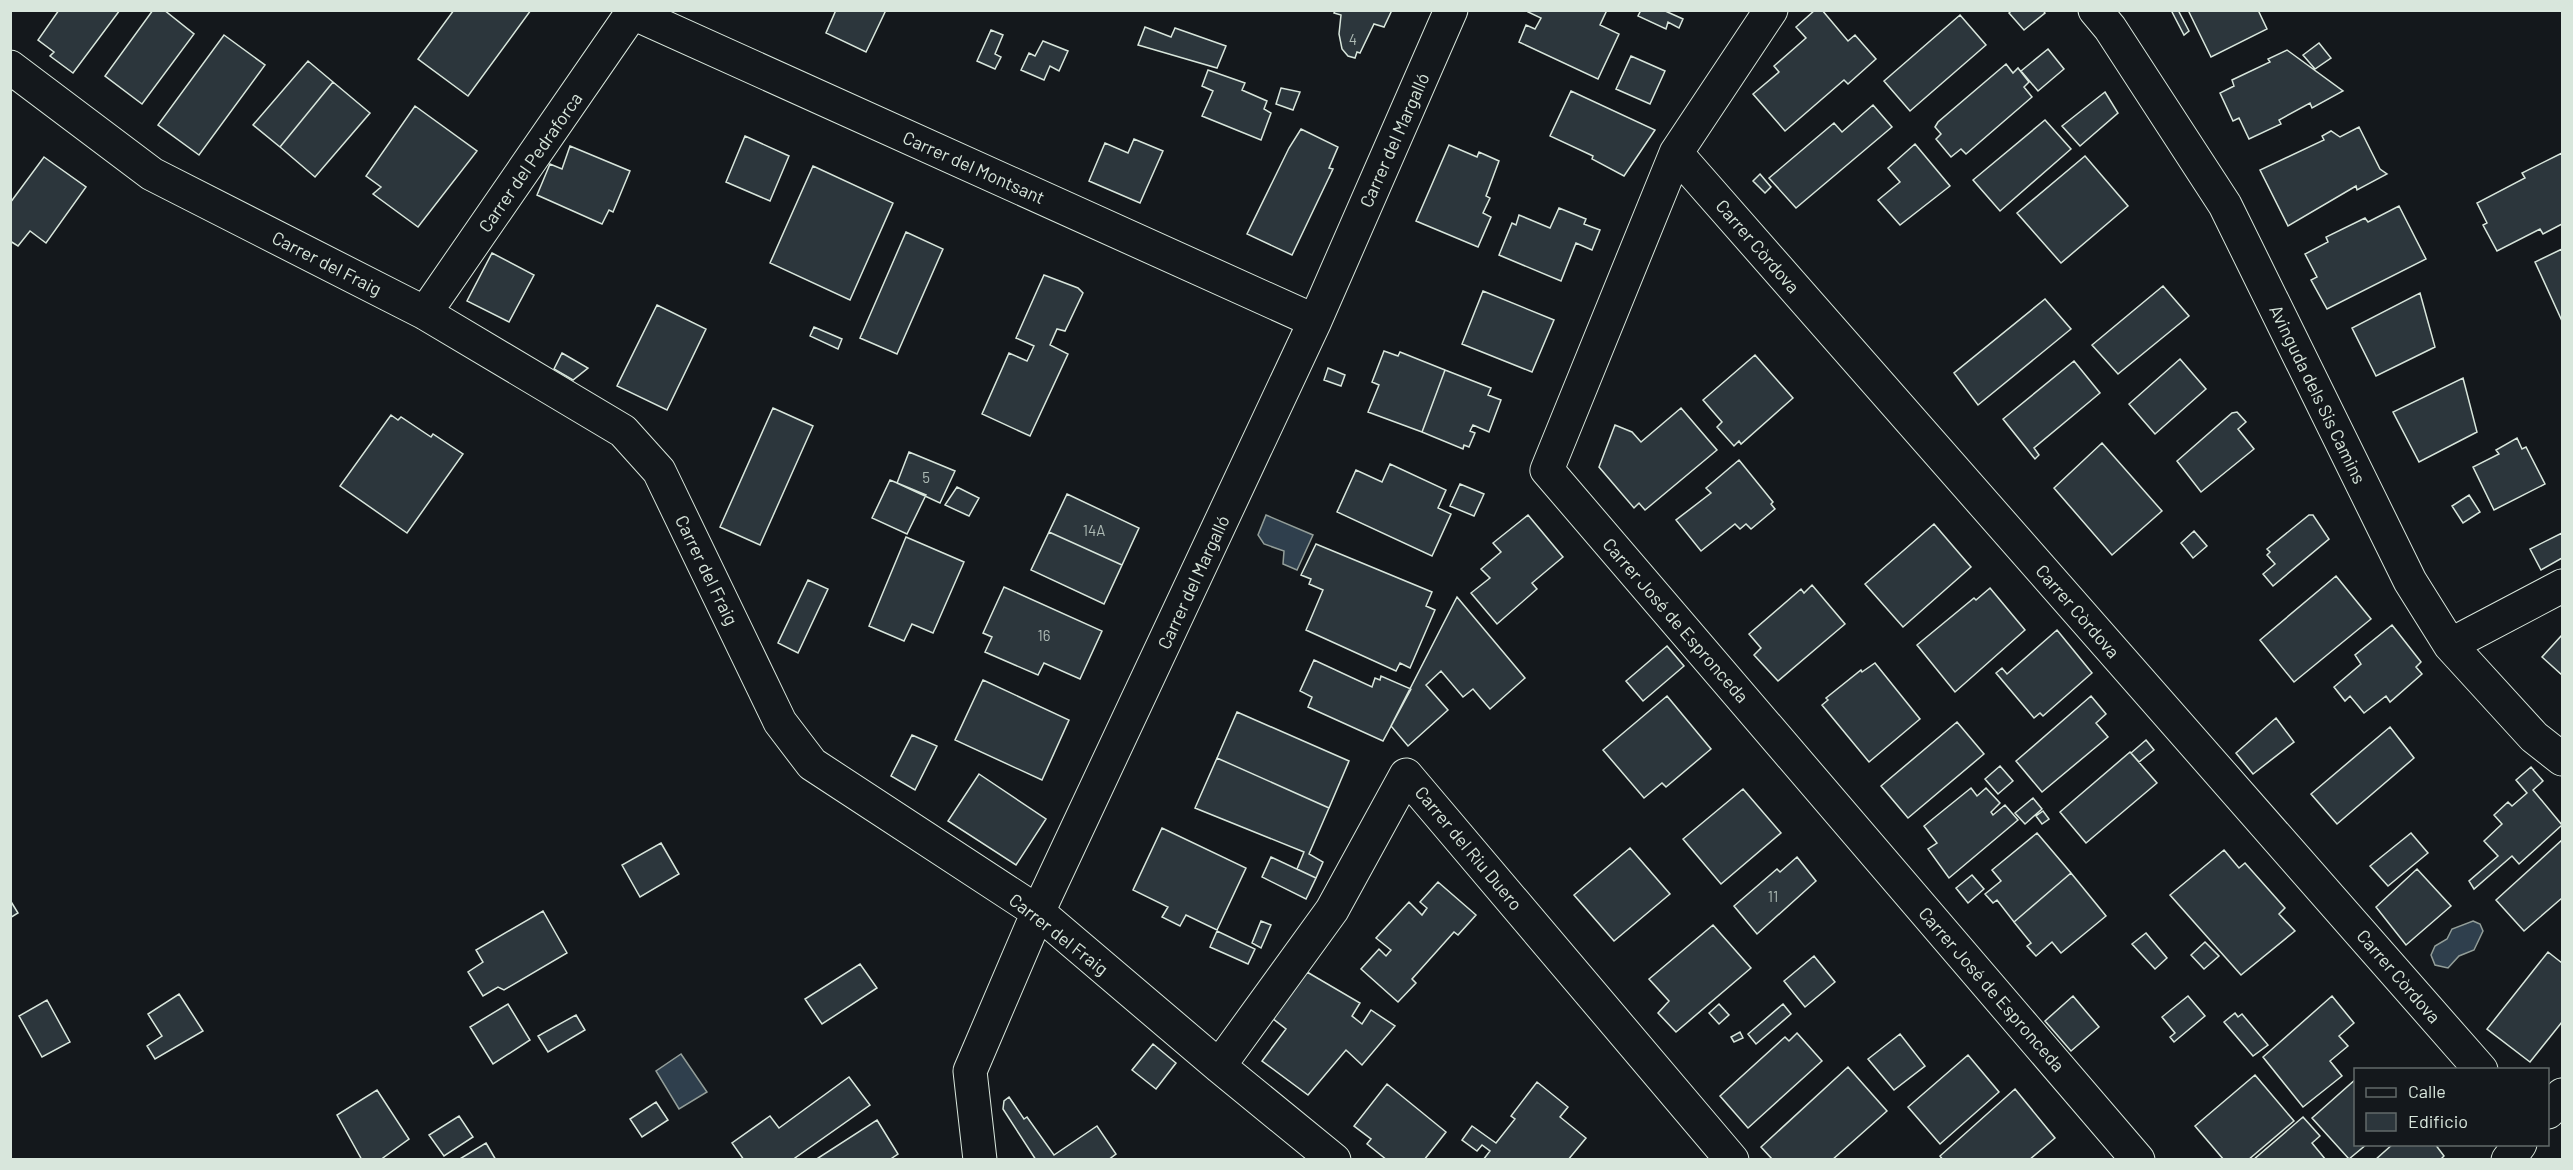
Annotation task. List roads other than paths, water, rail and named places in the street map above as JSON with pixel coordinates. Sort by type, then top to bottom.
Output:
[{"type":"street","name":"Carrer del Margalló","points":[[980,1160],[970,1071],[1038,912],[1315,321],[1451,10]]},
{"type":"street","name":"Carrer José de Espronceda","points":[[1771,10],[1676,153],[1547,470],[2138,1160]]},
{"type":"street","name":"Avinguda dels Sis Camins","points":[[2095,10],[2110,28],[2225,205],[2410,581],[2450,645],[2534,737],[2562,759]]},
{"type":"street","name":"Carrer del Montsant","points":[[634,12],[1315,321]]},
{"type":"street","name":"Carrer del Pedraforca","points":[[425,313],[634,12]]},
{"type":"street","name":"Carrer del Fraig","points":[[10,67],[152,174],[425,313],[623,431],[659,471],[780,722],[812,764],[1038,912],[1219,1066],[1334,1160]]},
{"type":"street","name":"Carrer Còrdova","points":[[1676,153],[2479,1068]]},
{"type":"street","points":[[2450,645],[2562,586]]},
{"type":"street","name":"Carrer del Riu Duero","points":[[1219,1066],[1332,910],[1406,775],[1732,1160]]},
{"type":"street","points":[[2549,1110],[2562,1095]]},
{"type":"street","points":[[2508,1160],[2518,1146]]},
{"type":"water","points":[[1266,515],[1313,535],[1297,570],[1283,564],[1284,551],[1264,544],[1258,535]]},
{"type":"water","points":[[2473,921],[2480,924],[2483,931],[2474,950],[2459,956],[2448,968],[2435,965],[2431,955],[2435,946],[2447,939],[2452,929]]},
{"type":"water","points":[[681,1054],[707,1092],[679,1109],[656,1071]]}]
